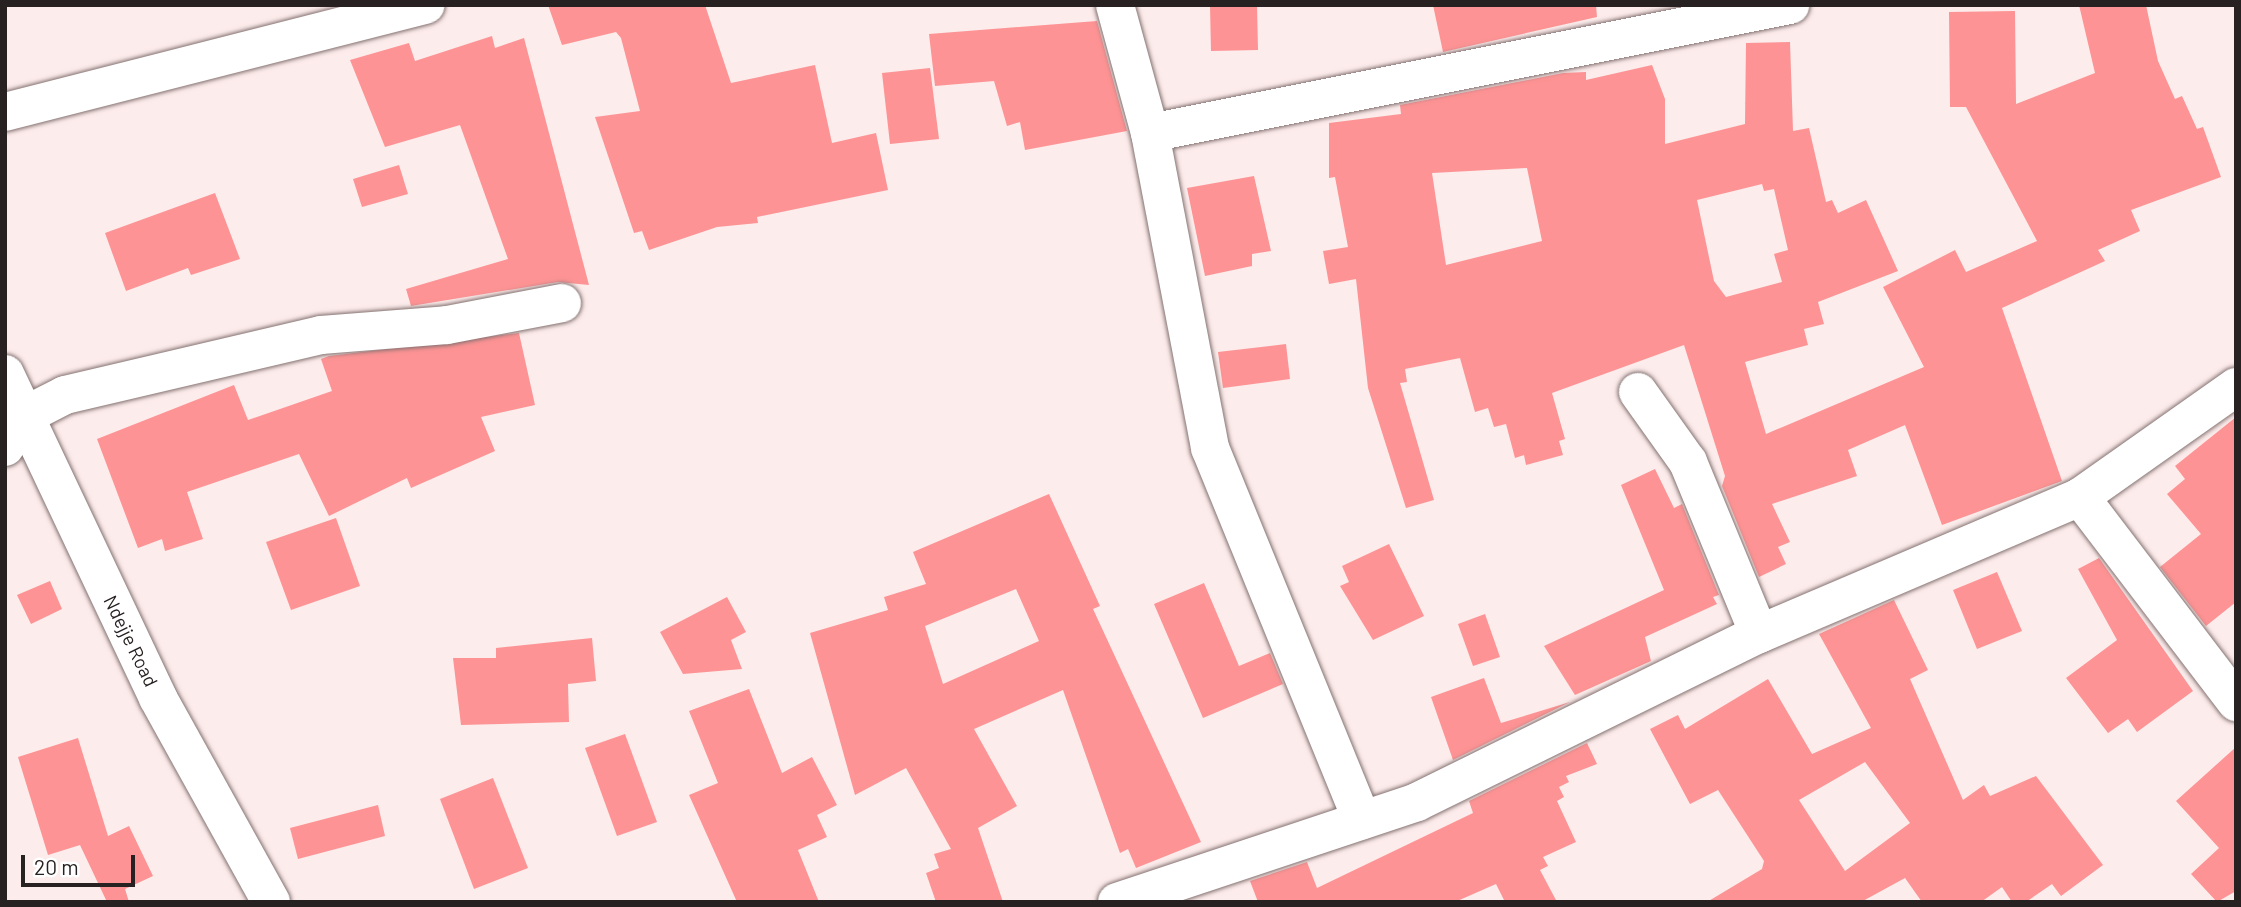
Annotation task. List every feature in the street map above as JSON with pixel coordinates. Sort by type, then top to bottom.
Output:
[{"type":"street","points":[[5,112],[426,5]]},
{"type":"street","points":[[1115,5],[1150,133],[1210,448],[1362,820]]},
{"type":"street","points":[[1150,133],[1790,5]]},
{"type":"street","points":[[14,432],[65,395],[321,335],[447,325],[562,303]]},
{"type":"street","name":"Ndejje Road","points":[[5,374],[14,432],[271,902]]},
{"type":"street","points":[[1117,902],[1417,802],[1635,701],[1759,634],[2080,497],[2236,387]]},
{"type":"street","points":[[1638,392],[1688,462],[1759,634]]},
{"type":"street","points":[[2080,497],[2236,702]]},
{"type":"building","points":[[548,5],[705,5],[731,83],[815,65],[832,143],[876,133],[888,190],[757,217],[758,223],[717,227],[649,250],[642,231],[634,233],[595,117],[640,111],[621,38],[616,32],[562,45]]},
{"type":"building","points":[[1210,5],[1257,5],[1258,50],[1211,51]]},
{"type":"building","points":[[1433,5],[1596,5],[1597,17],[1443,52]]},
{"type":"building","points":[[2079,5],[2146,5],[2158,61],[2175,99],[2182,96],[2197,129],[2203,127],[2221,177],[2131,210],[2140,231],[2098,250],[2105,261],[2002,308],[2062,481],[1942,525],[1905,425],[1848,450],[1857,476],[1772,504],[1790,542],[1778,547],[1786,564],[1759,577],[1722,486],[1725,476],[1684,345],[1552,393],[1565,439],[1559,441],[1563,455],[1526,465],[1524,455],[1515,458],[1506,424],[1494,427],[1488,408],[1475,412],[1460,358],[1405,369],[1407,382],[1400,383],[1434,500],[1406,508],[1368,388],[1356,279],[1329,284],[1323,251],[1348,247],[1335,177],[1329,178],[1329,123],[1401,114],[1400,105],[1563,73],[1586,72],[1586,80],[1652,65],[1665,99],[1665,144],[1745,124],[1746,43],[1790,42],[1793,131],[1809,128],[1826,202],[1832,200],[1838,213],[1866,200],[1898,271],[1818,302],[1824,324],[1804,329],[1808,345],[1745,362],[1766,434],[1924,367],[1883,287],[1955,250],[1966,272],[2037,241],[1966,107],[1950,107],[1949,12],[2015,11],[2016,104],[2095,73]],"holes":[[[1527,168],[1542,241],[1446,265],[1432,173]],[[1762,184],[1764,191],[1774,189],[1788,250],[1774,254],[1782,282],[1726,297],[1714,281],[1697,200]]]},
{"type":"building","points":[[1097,21],[1127,131],[1025,150],[1020,122],[1007,126],[994,81],[935,86],[929,34]]},
{"type":"building","points":[[492,36],[495,48],[524,38],[589,285],[558,282],[411,306],[406,289],[508,259],[460,125],[385,147],[350,60],[409,43],[415,61]]},
{"type":"building","points":[[930,68],[939,139],[890,144],[882,73]]},
{"type":"building","points":[[399,165],[408,194],[362,207],[353,179]]},
{"type":"building","points":[[1254,176],[1271,251],[1252,254],[1252,266],[1205,276],[1187,188]]},
{"type":"building","points":[[215,193],[240,259],[191,275],[188,268],[126,291],[105,233]]},
{"type":"building","points":[[519,333],[535,405],[481,417],[495,451],[411,488],[407,478],[329,516],[299,454],[187,492],[203,539],[165,551],[162,539],[138,548],[97,439],[234,385],[248,420],[332,391],[321,359],[329,356]]},
{"type":"building","points":[[1286,344],[1290,379],[1223,388],[1218,352]]},
{"type":"building","points":[[2236,417],[2236,602],[2206,626],[2160,567],[2201,534],[2167,494],[2185,479],[2175,466]]},
{"type":"building","points":[[1655,469],[1674,508],[1682,504],[1719,595],[1713,597],[1717,604],[1645,637],[1651,661],[1575,695],[1544,646],[1664,590],[1621,485]]},
{"type":"building","points":[[1049,494],[1100,606],[1093,609],[1201,842],[1136,868],[1128,849],[1120,853],[1063,690],[974,729],[1017,806],[978,828],[1003,902],[936,902],[926,873],[939,868],[934,854],[951,849],[906,768],[855,795],[810,633],[888,610],[884,597],[926,584],[913,552]],"holes":[[[1016,589],[1039,641],[943,684],[925,626]]]},
{"type":"building","points":[[336,518],[360,586],[291,610],[266,542]]},
{"type":"building","points":[[1389,544],[1424,616],[1373,640],[1340,586],[1349,582],[1342,566]]},
{"type":"building","points":[[2099,558],[2193,691],[2137,732],[2128,719],[2108,733],[2066,678],[2117,640],[2078,569]]},
{"type":"building","points":[[1997,572],[2022,631],[1977,649],[1953,590]]},
{"type":"building","points":[[50,581],[62,609],[31,624],[17,595]]},
{"type":"building","points":[[1204,583],[1239,666],[1270,653],[1283,684],[1203,718],[1154,604]]},
{"type":"building","points":[[727,597],[746,632],[731,640],[742,669],[683,674],[660,632]]},
{"type":"building","points":[[1894,600],[1928,670],[1910,679],[1963,800],[1984,785],[1990,796],[2036,776],[2103,865],[2061,896],[2052,884],[2026,902],[2012,902],[2002,887],[1981,902],[1922,902],[1905,878],[1861,902],[1707,902],[1762,869],[1764,861],[1718,790],[1690,804],[1650,729],[1678,715],[1685,729],[1768,679],[1812,754],[1871,728],[1819,634]],"holes":[[[1865,762],[1910,823],[1845,871],[1799,800]]]},
{"type":"building","points":[[1485,614],[1500,657],[1473,666],[1458,624]]},
{"type":"building","points":[[592,638],[596,681],[568,684],[569,722],[461,725],[453,658],[496,658],[496,648]]},
{"type":"building","points":[[1484,678],[1501,723],[1570,702],[1453,760],[1431,697]]},
{"type":"building","points":[[749,689],[782,773],[812,757],[837,805],[817,815],[827,837],[798,850],[819,902],[737,902],[689,795],[718,783],[689,711]]},
{"type":"building","points":[[625,734],[657,822],[617,836],[585,748]]},
{"type":"building","points":[[78,738],[108,836],[129,826],[153,876],[125,889],[129,902],[107,902],[80,845],[48,855],[18,757]]},
{"type":"building","points":[[1587,743],[1597,764],[1566,776],[1569,782],[1559,787],[1564,797],[1557,801],[1576,842],[1543,857],[1548,866],[1540,870],[1557,902],[1505,902],[1496,884],[1455,902],[1258,902],[1250,881],[1307,862],[1317,888],[1473,813],[1469,801]]},
{"type":"building","points":[[2236,747],[2236,891],[2217,902],[2191,874],[2219,848],[2176,801]]},
{"type":"building","points":[[493,778],[528,868],[474,889],[440,799]]},
{"type":"building","points":[[378,805],[385,836],[298,859],[290,828]]}]
